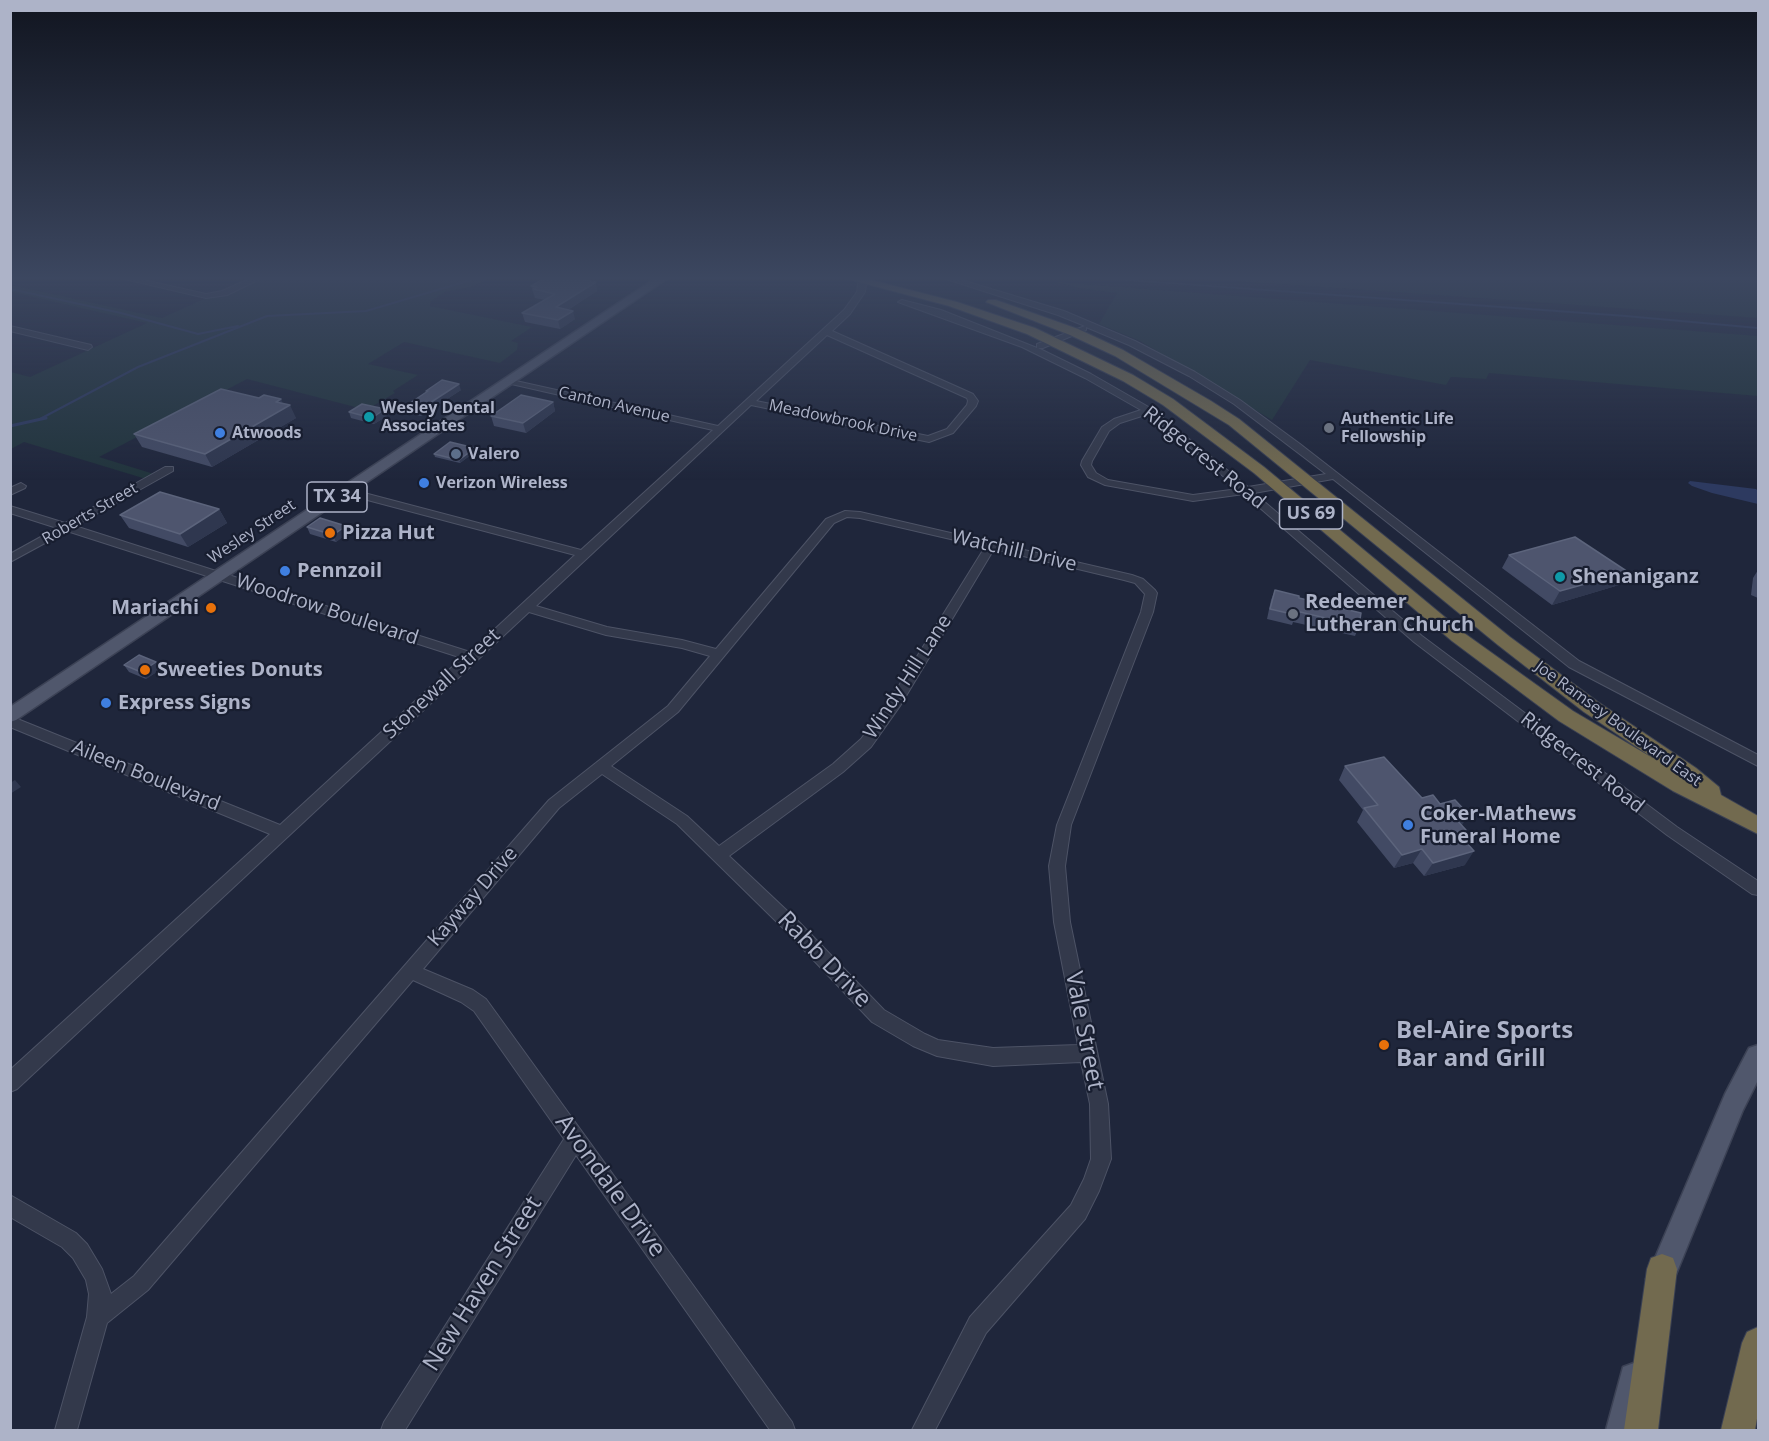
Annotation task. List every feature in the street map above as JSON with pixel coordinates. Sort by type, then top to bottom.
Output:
[{"type":"highway","name":"Joe Ramsey Boulevard East","points":[[1062,345],[1128,378],[1168,402],[1277,486],[1458,637],[1566,716],[1680,785],[1727,807]]},
{"type":"highway","name":"Joe Ramsey Boulevard East","points":[[1102,345],[1142,364],[1234,422],[1504,641],[1591,707],[1689,772],[1727,807]]},
{"type":"highway","name":"US 69","points":[[1727,807],[1758,826]]},
{"type":"highway","points":[[1641,1431],[1662,1269]]},
{"type":"highway","points":[[1738,1431],[1758,1343]]},
{"type":"main road","name":"Wesley Street","points":[[10,716],[563,345]]},
{"type":"main road","points":[[1621,1431],[1662,1269],[1734,1103],[1758,1056]]},
{"type":"street","points":[[81,345],[88,347]]},
{"type":"street","name":"Stonewall Street","points":[[10,1083],[810,345]]},
{"type":"street","name":"Meadowbrook Drive","points":[[748,402],[929,439],[950,431],[971,406],[973,401],[970,396],[858,345]]},
{"type":"street","name":"Ridgecrest Road","points":[[1026,345],[1089,376],[1149,411],[1196,447],[1418,639],[1672,831],[1758,889]]},
{"type":"street","points":[[1033,348],[1040,345]]},
{"type":"street","points":[[1135,345],[1201,379],[1256,415],[1574,664],[1758,761]]},
{"type":"street","name":"Canton Avenue","points":[[510,381],[719,429]]},
{"type":"street","points":[[1149,411],[1117,421],[1105,429],[1087,461],[1086,465],[1092,475],[1105,482],[1184,497],[1211,496],[1334,476]]},
{"type":"street","name":"Roberts Street","points":[[10,559],[169,469]]},
{"type":"street","points":[[10,492],[21,486]]},
{"type":"street","points":[[345,491],[583,554]]},
{"type":"street","name":"Woodrow Boulevard","points":[[10,508],[472,657]]},
{"type":"street","name":"Kayway Drive","points":[[98,1317],[141,1284],[554,804],[673,709],[830,521],[845,514],[871,517]]},
{"type":"street","name":"Watchill Drive","points":[[871,517],[1128,577],[1139,581],[1151,593]]},
{"type":"street","name":"Windy Hill Lane","points":[[719,855],[829,775],[866,742],[895,703],[991,546]]},
{"type":"street","name":"Vale Street","points":[[923,1431],[978,1325],[1078,1212],[1101,1159],[1099,1104],[1062,922],[1058,866],[1064,825],[1147,612],[1151,593]]},
{"type":"street","points":[[526,607],[606,631],[682,644],[719,654]]},
{"type":"street","name":"Aileen Boulevard","points":[[10,721],[282,832]]},
{"type":"street","name":"Rabb Drive","points":[[601,766],[682,820],[878,1016],[919,1040],[937,1047],[993,1057],[1089,1053]]},
{"type":"street","name":"Avondale Drive","points":[[410,971],[466,996],[480,1005],[784,1431]]},
{"type":"street","name":"New Haven Street","points":[[392,1431],[576,1138]]},
{"type":"street","points":[[10,1205],[69,1240],[87,1260],[100,1294],[98,1317],[66,1431]]},
{"type":"shaded area","points":[[99,345],[399,345],[368,364],[418,375],[393,391],[395,393],[371,407],[359,408],[247,379],[99,457],[154,474],[146,479],[24,442],[11,449],[11,372],[30,377]]},
{"type":"shaded area","points":[[419,345],[518,345],[517,350],[500,363]]},
{"type":"shaded area","points":[[1147,345],[1758,345],[1758,396],[1489,373],[1486,379],[1451,377],[1446,385],[1310,360],[1272,420]]},
{"type":"water","points":[[1690,481],[1756,489],[1758,504],[1712,493],[1692,486],[1688,483]]},
{"type":"building","points":[[442,380],[459,384],[419,410],[404,407],[428,391],[426,391]]},
{"type":"building","points":[[221,389],[259,398],[264,395],[281,399],[276,402],[290,405],[205,454],[134,434]]},
{"type":"building","points":[[521,395],[553,402],[523,423],[491,416]]},
{"type":"building","points":[[362,404],[385,409],[372,418],[349,412]]},
{"type":"building","name":"Valero","points":[[450,442],[475,448],[459,460],[434,454]]},
{"type":"building","points":[[160,492],[219,509],[180,534],[120,515]]},
{"type":"building","points":[[320,518],[346,526],[333,535],[307,527]]},
{"type":"building","points":[[1575,537],[1628,572],[1560,591],[1509,555]]},
{"type":"building","points":[[1275,590],[1361,613],[1359,626],[1296,611],[1296,615],[1270,609]]},
{"type":"building","points":[[139,655],[156,662],[141,672],[124,665]]},
{"type":"building","name":"Coker-Mathews Funeral Home","points":[[1384,757],[1422,798],[1433,795],[1440,804],[1455,800],[1469,815],[1455,818],[1466,830],[1457,832],[1474,851],[1433,863],[1422,849],[1402,855],[1364,808],[1378,805],[1345,766]]},
{"type":"waterway","points":[[40,419],[138,367],[193,345]]},
{"type":"waterway","points":[[10,426],[46,418]]},
{"type":"place","name":"Wesley Dental Associates","points":[[369,417]]},
{"type":"place","name":"Authentic Life Fellowship","points":[[1329,428]]},
{"type":"place","name":"Atwoods","points":[[220,433]]},
{"type":"place","name":"Valero","points":[[456,454]]},
{"type":"place","name":"Verizon Wireless","points":[[424,483]]},
{"type":"place","name":"Pizza Hut","points":[[330,533]]},
{"type":"place","name":"Pennzoil","points":[[285,571]]},
{"type":"place","name":"Shenaniganz","points":[[1560,577]]},
{"type":"place","name":"Mariachi","points":[[211,608]]},
{"type":"place","name":"Redeemer Lutheran Church","points":[[1293,614]]},
{"type":"place","name":"Sweeties Donuts","points":[[145,670]]},
{"type":"place","name":"Express Signs","points":[[106,703]]},
{"type":"place","name":"Coker-Mathews Funeral Home","points":[[1408,825]]},
{"type":"place","name":"Bel-Aire Sports Bar and Grill","points":[[1384,1045]]}]
